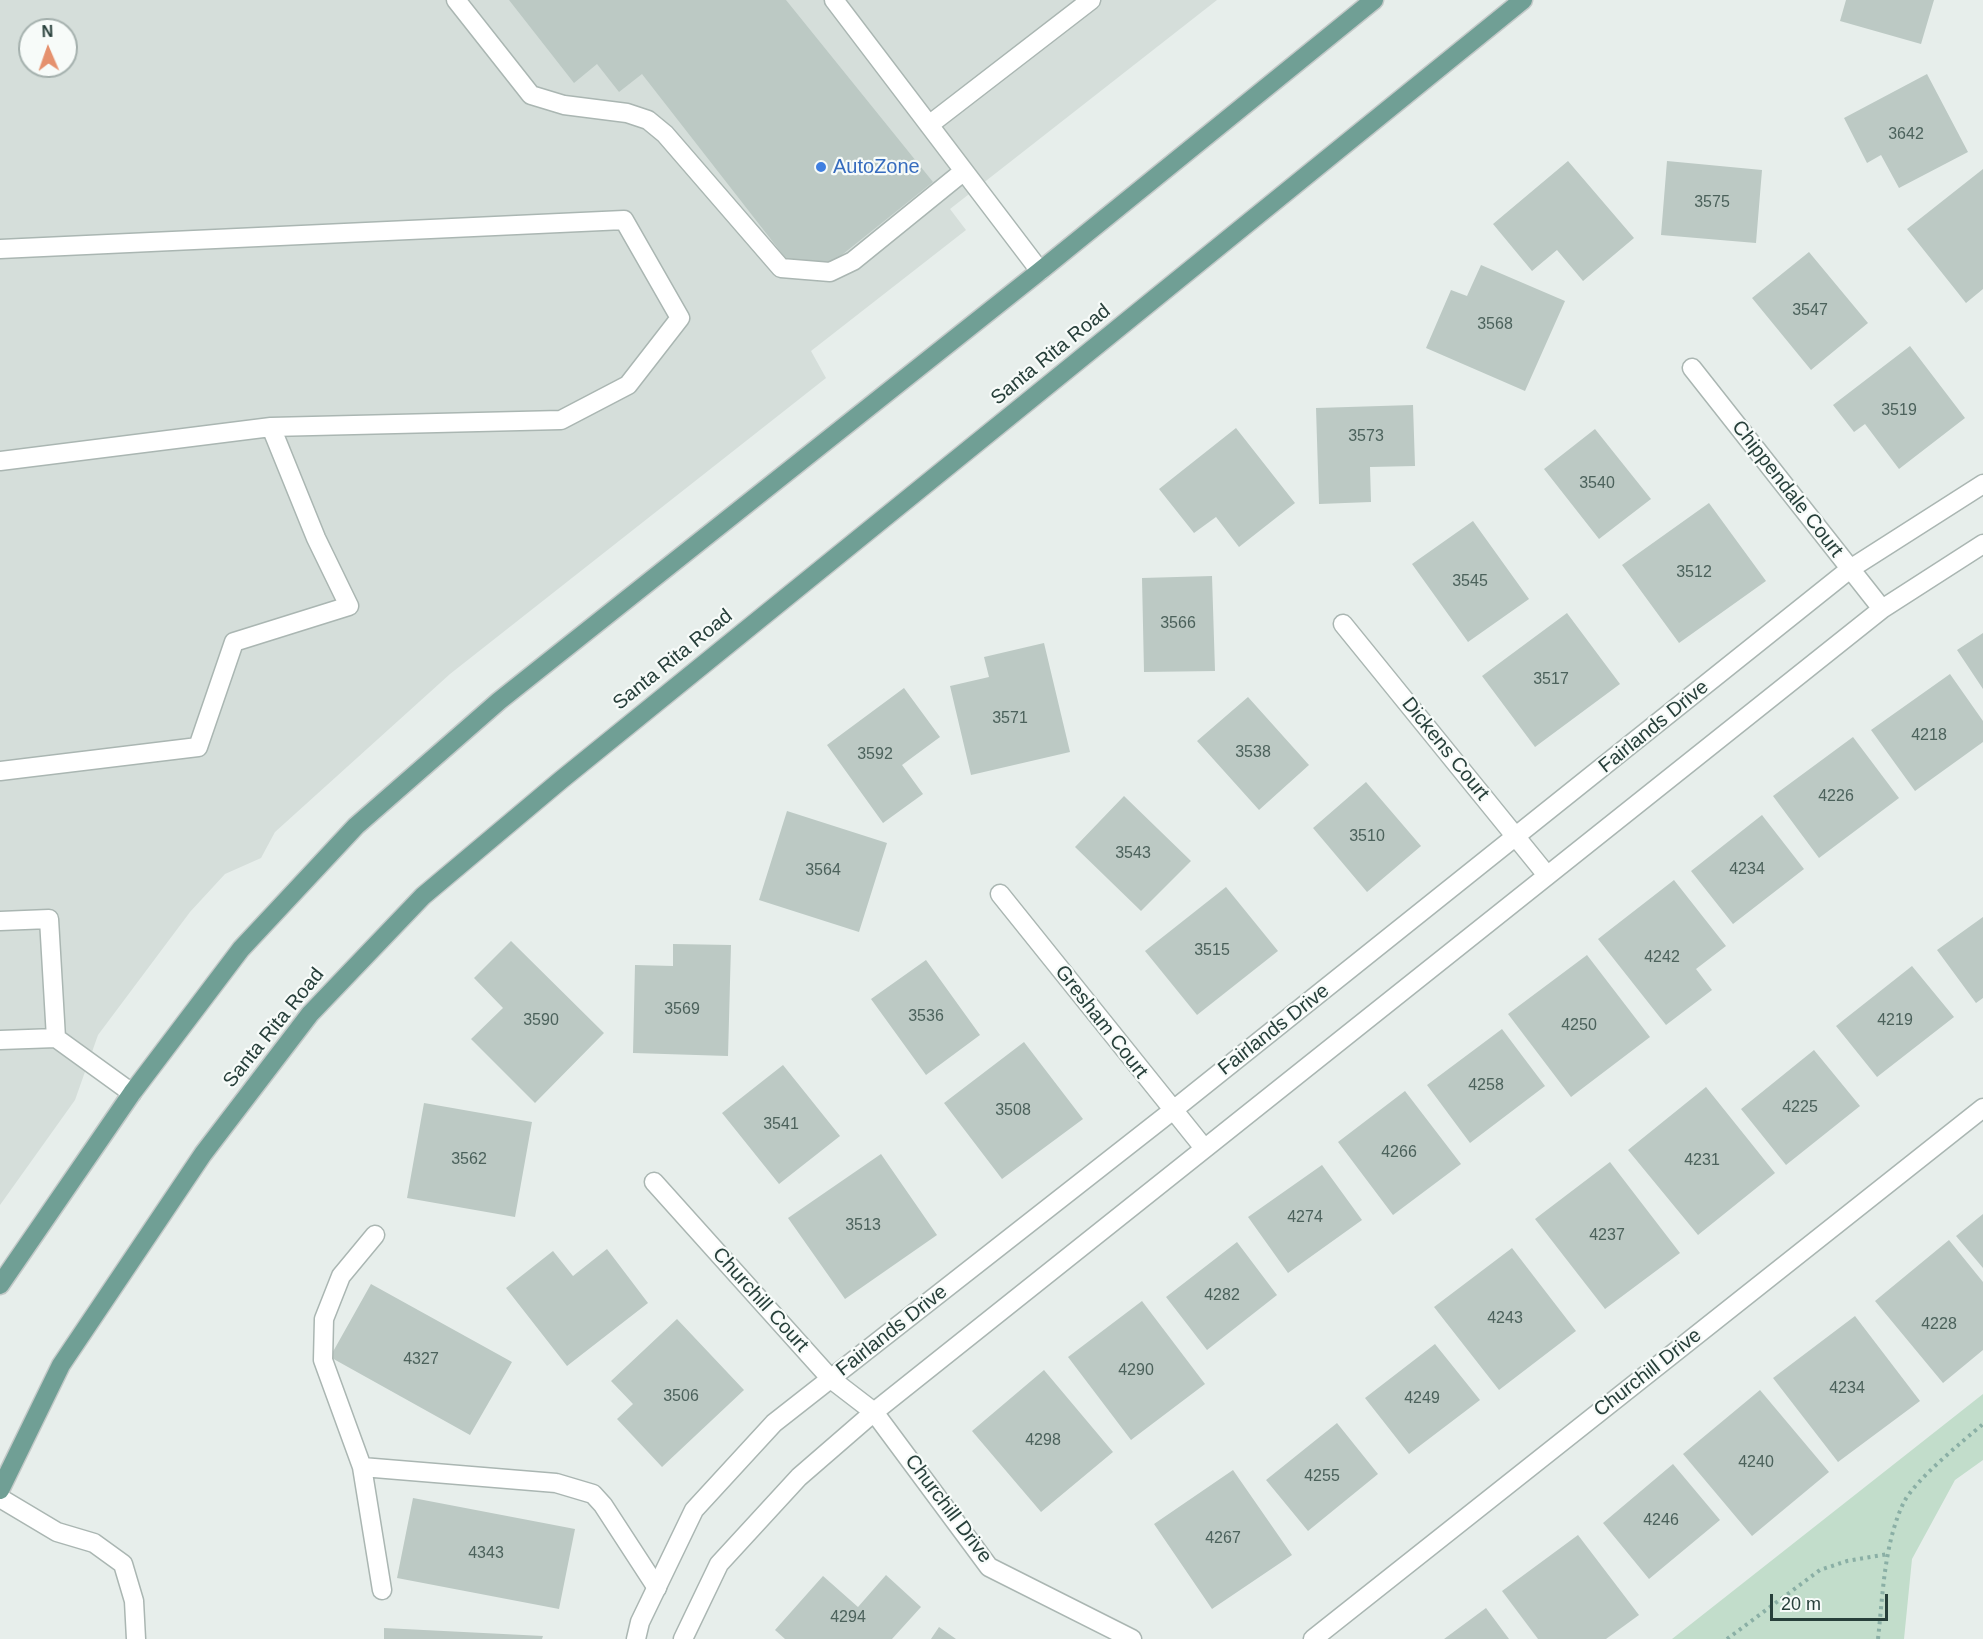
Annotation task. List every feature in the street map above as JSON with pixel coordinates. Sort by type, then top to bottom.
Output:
[{"type":"main road","points":[[0,1285],[132,1093],[241,949],[356,826],[500,701],[1040,271],[1374,0]]},
{"type":"main road","name":"Santa Rita Road","points":[[0,1490],[61,1365],[203,1154],[310,1014],[423,896],[561,780],[1523,0]]},
{"type":"street","points":[[456,0],[531,95],[564,105],[627,113],[648,120],[665,134],[781,268],[830,272],[853,261],[964,171]]},
{"type":"street","points":[[834,0],[1040,271]]},
{"type":"street","points":[[929,125],[1091,0]]},
{"type":"street","points":[[0,249],[624,220],[680,318],[628,385],[561,420],[272,427],[0,460]]},
{"type":"street","name":"Chippendale Court","points":[[1692,368],[1882,609]]},
{"type":"street","points":[[0,771],[198,747],[234,642],[350,606],[316,538],[272,427]]},
{"type":"street","name":"Fairlands Drive","points":[[636,1639],[640,1622],[694,1510],[774,1423],[1172,1111],[1850,569],[1983,484]]},
{"type":"street","points":[[683,1639],[719,1564],[799,1477],[874,1412],[1546,874],[1882,609],[1983,544]]},
{"type":"street","name":"Dickens Court","points":[[1344,624],[1546,874]]},
{"type":"street","name":"Gresham Court","points":[[1000,894],[1204,1148]]},
{"type":"street","points":[[0,921],[49,919],[56,1038]]},
{"type":"street","points":[[0,1040],[56,1038],[132,1093]]},
{"type":"street","name":"Churchill Drive","points":[[1313,1639],[1983,1108]]},
{"type":"street","name":"Churchill Court","points":[[654,1182],[831,1379],[874,1412]]},
{"type":"street","points":[[375,1235],[341,1276],[324,1319],[323,1360],[342,1420],[362,1467],[382,1590]]},
{"type":"street","name":"Churchill Drive","points":[[874,1412],[989,1567],[1132,1639]]},
{"type":"street","points":[[362,1467],[556,1483],[593,1494],[603,1505],[657,1588]]},
{"type":"street","points":[[0,1498],[57,1532],[94,1543],[123,1564],[134,1601],[136,1639]]},
{"type":"path","points":[[1878,1639],[1888,1554],[1905,1501],[1942,1459],[1983,1424]]},
{"type":"path","points":[[1726,1639],[1820,1570],[1847,1561],[1888,1554]]},
{"type":"shaded area","points":[[0,0],[1217,0],[950,209],[966,230],[811,351],[826,378],[450,674],[275,832],[261,858],[225,874],[190,912],[98,1035],[75,1100],[0,1205]]},
{"type":"green space","points":[[1983,1394],[1983,1460],[1955,1480],[1912,1559],[1904,1639],[1672,1639]]},
{"type":"building","points":[[509,0],[786,0],[933,182],[833,262],[787,260],[642,74],[619,92],[597,64],[574,83]]},
{"type":"building","points":[[1846,0],[1934,0],[1921,44],[1840,21]]},
{"type":"building","points":[[1927,74],[1968,152],[1899,188],[1881,155],[1867,163],[1844,118]]},
{"type":"building","points":[[1568,161],[1634,238],[1583,281],[1557,250],[1532,271],[1493,224]]},
{"type":"building","points":[[1667,161],[1762,170],[1756,243],[1661,235]]},
{"type":"building","points":[[1983,169],[1983,289],[1966,303],[1907,229]]},
{"type":"building","points":[[1809,252],[1868,323],[1811,370],[1752,298]]},
{"type":"building","points":[[1481,265],[1565,301],[1525,391],[1426,348],[1451,290],[1467,296]]},
{"type":"building","points":[[1910,346],[1965,418],[1899,469],[1865,424],[1854,432],[1833,405]]},
{"type":"building","points":[[1413,405],[1415,466],[1370,467],[1371,502],[1319,504],[1316,408]]},
{"type":"building","points":[[1236,428],[1295,503],[1239,547],[1216,517],[1194,533],[1159,489]]},
{"type":"building","points":[[1595,429],[1651,499],[1599,539],[1544,469]]},
{"type":"building","points":[[1709,503],[1766,581],[1679,643],[1622,565]]},
{"type":"building","points":[[1473,521],[1529,599],[1468,642],[1412,564]]},
{"type":"building","points":[[1212,576],[1215,671],[1144,672],[1142,578]]},
{"type":"building","points":[[1567,613],[1620,684],[1535,747],[1482,676]]},
{"type":"building","points":[[1983,633],[1983,689],[1957,650]]},
{"type":"building","points":[[1044,643],[1070,752],[971,775],[950,686],[989,677],[984,657]]},
{"type":"building","points":[[1950,674],[1983,721],[1983,742],[1915,791],[1871,730]]},
{"type":"building","points":[[904,688],[940,737],[902,765],[923,794],[883,823],[827,745]]},
{"type":"building","points":[[1248,697],[1309,765],[1259,810],[1197,741]]},
{"type":"building","points":[[1853,737],[1899,798],[1819,858],[1773,796]]},
{"type":"building","points":[[1366,782],[1421,846],[1367,892],[1313,828]]},
{"type":"building","points":[[1124,796],[1191,861],[1141,911],[1075,847]]},
{"type":"building","points":[[787,811],[887,843],[859,932],[759,900]]},
{"type":"building","points":[[1762,815],[1804,869],[1733,924],[1691,871]]},
{"type":"building","points":[[1674,880],[1726,946],[1696,969],[1712,990],[1666,1025],[1598,939]]},
{"type":"building","points":[[1226,887],[1278,951],[1197,1015],[1145,951]]},
{"type":"building","points":[[1983,917],[1983,998],[1976,1003],[1937,950]]},
{"type":"building","points":[[511,941],[604,1033],[535,1103],[471,1039],[503,1008],[474,978]]},
{"type":"building","points":[[673,944],[731,945],[728,1056],[633,1053],[635,965],[673,966]]},
{"type":"building","points":[[1587,955],[1650,1037],[1571,1097],[1508,1014]]},
{"type":"building","points":[[926,960],[980,1035],[926,1075],[871,999]]},
{"type":"building","points":[[1912,966],[1954,1017],[1877,1077],[1836,1026]]},
{"type":"building","points":[[1502,1029],[1545,1086],[1470,1143],[1427,1085]]},
{"type":"building","points":[[1024,1042],[1083,1119],[1002,1179],[944,1103]]},
{"type":"building","points":[[1814,1050],[1860,1106],[1786,1165],[1741,1109]]},
{"type":"building","points":[[783,1065],[840,1136],[779,1184],[722,1113]]},
{"type":"building","points":[[1706,1087],[1775,1173],[1698,1235],[1628,1150]]},
{"type":"building","points":[[1405,1091],[1461,1164],[1393,1215],[1338,1142]]},
{"type":"building","points":[[424,1103],[532,1122],[515,1217],[407,1198]]},
{"type":"building","points":[[881,1154],[937,1235],[845,1299],[788,1218]]},
{"type":"building","points":[[1610,1162],[1680,1253],[1605,1309],[1535,1219]]},
{"type":"building","points":[[1322,1165],[1362,1220],[1288,1273],[1248,1217]]},
{"type":"building","points":[[1983,1214],[1983,1268],[1956,1236]]},
{"type":"building","points":[[1949,1240],[1983,1282],[1983,1350],[1943,1383],[1875,1301]]},
{"type":"building","points":[[1237,1242],[1277,1295],[1207,1350],[1166,1297]]},
{"type":"building","points":[[1512,1248],[1576,1331],[1499,1390],[1434,1307]]},
{"type":"building","points":[[607,1249],[648,1303],[567,1366],[506,1288],[553,1251],[573,1276]]},
{"type":"building","points":[[371,1284],[512,1362],[470,1435],[330,1357]]},
{"type":"building","points":[[1142,1301],[1205,1384],[1131,1440],[1068,1357]]},
{"type":"building","points":[[1855,1316],[1920,1401],[1838,1462],[1773,1378]]},
{"type":"building","points":[[677,1319],[744,1390],[662,1467],[617,1419],[633,1404],[611,1381]]},
{"type":"building","points":[[1435,1344],[1480,1400],[1409,1454],[1365,1398]]},
{"type":"building","points":[[1044,1370],[1113,1452],[1041,1512],[972,1431]]},
{"type":"building","points":[[1760,1390],[1829,1472],[1752,1536],[1683,1454]]},
{"type":"building","points":[[1337,1423],[1378,1474],[1308,1531],[1266,1480]]},
{"type":"building","points":[[1673,1464],[1720,1520],[1649,1579],[1603,1523]]},
{"type":"building","points":[[1233,1470],[1292,1555],[1212,1609],[1154,1524]]},
{"type":"building","points":[[413,1498],[575,1529],[559,1609],[397,1578]]},
{"type":"building","points":[[1578,1535],[1639,1615],[1606,1639],[1538,1639],[1502,1591]]},
{"type":"building","points":[[886,1575],[921,1607],[892,1639],[785,1639],[775,1630],[823,1576],[858,1607]]},
{"type":"building","points":[[1486,1608],[1509,1639],[1444,1639]]},
{"type":"building","points":[[939,1627],[956,1639],[931,1639]]},
{"type":"building","points":[[384,1628],[543,1636],[542,1639],[384,1639]]},
{"type":"place","name":"AutoZone","points":[[821,167]]}]
